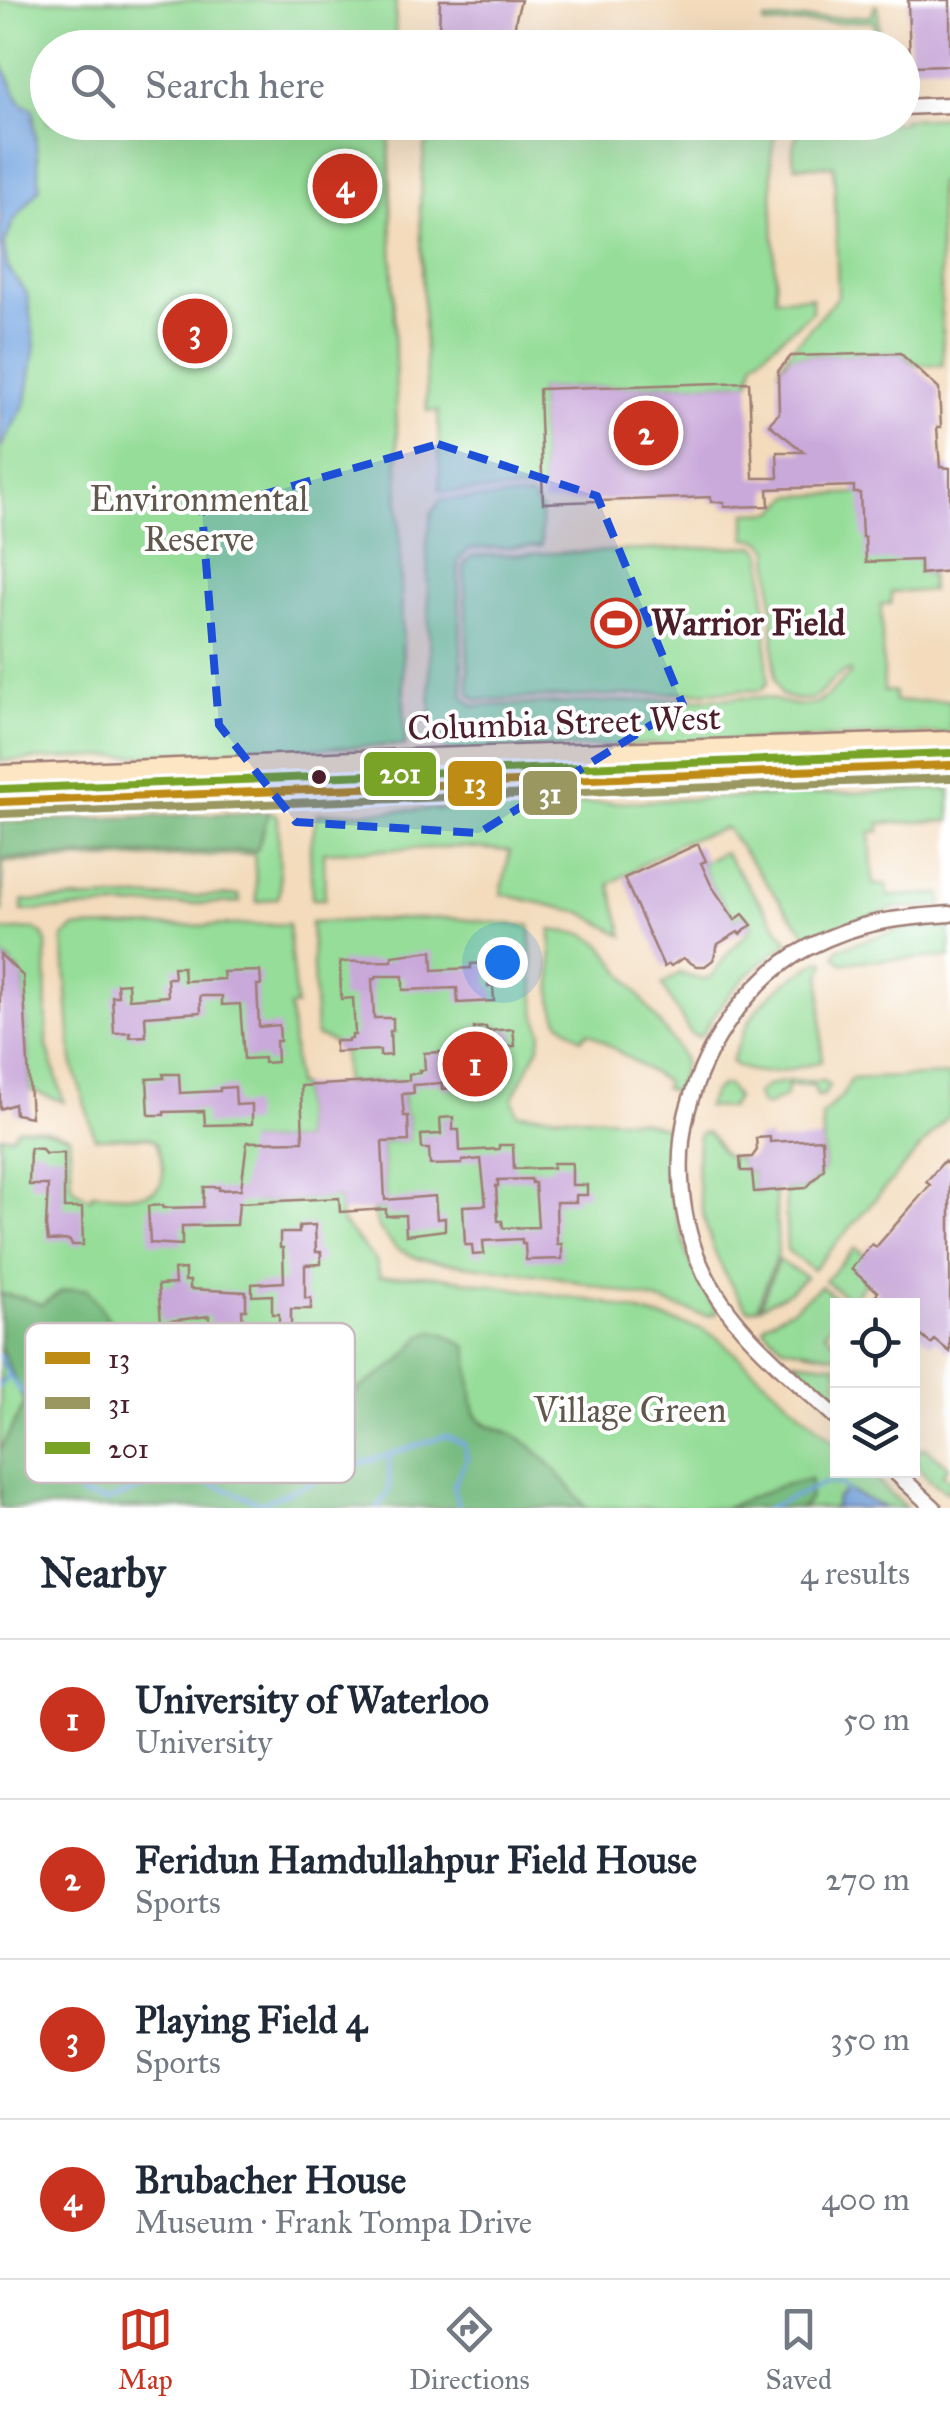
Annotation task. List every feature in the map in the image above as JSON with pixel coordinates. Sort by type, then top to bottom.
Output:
[{"type":"main road","name":"Columbia Street West","points":[[0,776],[950,742]]},
{"type":"main road","name":"Columbia Street West","points":[[0,802],[950,766]]},
{"type":"street","points":[[920,107],[950,106]]},
{"type":"street","points":[[830,1412],[738,1326],[708,1282],[691,1243],[683,1205],[682,1149],[687,1112],[707,1061],[732,1017],[748,994],[776,968],[808,947],[848,929],[888,918],[950,914]]},
{"type":"street","points":[[902,1478],[934,1508]]},
{"type":"highlighted area","points":[[438,444],[597,496],[683,705],[479,833],[296,822],[219,725],[202,512]]},
{"type":"green space","name":"Environmental Reserve","points":[[0,0],[396,0],[395,30],[30,30],[30,140],[389,140],[405,745],[0,761]]},
{"type":"green space","points":[[875,5],[878,30],[873,21],[764,25],[764,21],[872,16]]},
{"type":"green space","points":[[950,117],[950,182],[938,183],[943,365],[917,365],[900,353],[791,356],[778,371],[788,353],[838,296],[834,166],[795,166],[795,140],[920,140],[920,118]]},
{"type":"green space","points":[[431,140],[774,140],[771,157],[776,298],[812,297],[812,312],[755,360],[749,382],[539,389],[543,490],[443,492],[438,411],[427,411],[420,208],[424,148]]},
{"type":"green space","points":[[918,491],[920,573],[930,574],[931,591],[891,592],[891,604],[881,604],[884,691],[894,692],[895,702],[950,700],[950,733],[449,752],[437,739],[431,721],[427,544],[432,512],[441,500],[531,497],[541,511],[541,546],[469,549],[458,561],[463,696],[474,706],[764,697],[803,705],[826,697],[850,671],[808,700],[781,695],[775,680],[770,550],[761,540],[746,538],[746,513],[775,512],[791,496]]},
{"type":"green space","name":"Warrior Field","points":[[756,546],[763,553],[768,682],[762,690],[477,700],[469,693],[464,564],[472,556]]},
{"type":"green space","points":[[831,754],[836,760],[311,780],[315,774]]},
{"type":"green space","points":[[950,789],[950,821],[880,823],[880,831],[870,832],[873,885],[887,885],[888,896],[941,894],[942,906],[897,908],[808,935],[726,828],[678,843],[610,884],[624,936],[583,913],[501,894],[510,851],[461,847],[324,852],[325,899],[312,899],[310,849],[317,814]]},
{"type":"green space","points":[[269,812],[278,817],[278,898],[257,902],[254,854],[3,862],[0,912],[0,859],[257,850]]},
{"type":"green space","points":[[269,812],[257,850],[0,859],[0,822]]},
{"type":"green space","points":[[724,852],[789,943],[740,983],[697,1037],[690,1033],[662,985],[680,973],[708,978],[752,925],[743,914],[735,920],[701,863]]},
{"type":"green space","points":[[239,895],[240,902],[22,911],[22,901]]},
{"type":"green space","points":[[449,918],[530,926],[536,1014],[542,1033],[513,1098],[517,1113],[638,1120],[671,1129],[672,1197],[687,1255],[717,1313],[706,1316],[557,1277],[419,1259],[397,1249],[379,1229],[372,1210],[386,1209],[382,1142],[409,1140],[402,1083],[344,1083],[342,1052],[334,1043],[316,1036],[311,922]]},
{"type":"green space","name":"Village Green","points":[[288,924],[296,1006],[290,1007],[296,1085],[301,1086],[303,1141],[248,1142],[248,1180],[257,1195],[255,1202],[339,1198],[341,1221],[376,1261],[380,1277],[429,1275],[606,1303],[702,1329],[719,1339],[830,1438],[830,1478],[874,1478],[906,1508],[885,1508],[847,1490],[837,1498],[834,1508],[801,1508],[809,1500],[810,1479],[724,1508],[586,1508],[526,1442],[480,1419],[421,1337],[398,1363],[355,1391],[355,1323],[111,1323],[94,1297],[62,1291],[41,1305],[0,1294],[0,1136],[12,1136],[18,1128],[37,1128],[69,1136],[72,1184],[91,1199],[92,1193],[150,1193],[163,1178],[156,1142],[147,1137],[95,1138],[72,1061],[63,938],[74,928]]},
{"type":"green space","points":[[945,927],[950,933],[950,957],[843,964],[835,956],[839,948],[901,929]]},
{"type":"green space","points":[[34,929],[43,934],[46,943],[47,1046],[64,1102],[30,1090],[23,979],[17,978],[20,972],[0,954],[0,931]]},
{"type":"green space","points":[[551,930],[585,934],[603,946],[684,1061],[679,1087],[673,1092],[664,1088],[666,1082],[588,1032],[581,1039],[559,1021],[552,1001]]},
{"type":"green space","points":[[821,960],[826,962],[821,975],[822,1061],[764,1072],[731,1062],[746,1028],[766,1000]]},
{"type":"green space","points":[[950,1075],[950,1114],[813,1270],[787,1250],[785,1190],[806,1188],[824,1169],[822,1115],[843,1095],[851,1079]]},
{"type":"green space","points":[[824,1081],[829,1086],[824,1095],[817,1096],[813,1085],[787,1086],[786,1096],[766,1106],[757,1094],[779,1083]]},
{"type":"green space","points":[[723,1085],[736,1098],[730,1108],[706,1107],[713,1092]]},
{"type":"green space","points":[[706,1132],[722,1152],[740,1158],[742,1171],[752,1171],[754,1192],[775,1190],[778,1253],[757,1308],[748,1310],[735,1291],[706,1227],[697,1158],[699,1134]]},
{"type":"green space","points":[[855,1248],[864,1255],[866,1281],[853,1298],[825,1281]]},
{"type":"green space","points":[[778,1260],[806,1277],[760,1307]]},
{"type":"green space","points":[[821,1286],[836,1298],[830,1298],[830,1326],[825,1332],[830,1337],[830,1355],[783,1346],[763,1328]]},
{"type":"green space","points":[[87,1289],[111,1323],[25,1323],[25,1403],[0,1346],[0,1294],[41,1305],[62,1291]]},
{"type":"green space","points":[[432,1331],[467,1347],[478,1418],[529,1445],[586,1508],[0,1508],[0,1450],[25,1403],[25,1483],[355,1483],[355,1391],[398,1363],[421,1337]]},
{"type":"green space","points":[[0,1346],[25,1403],[0,1450]]},
{"type":"green space","points":[[794,1360],[830,1364],[830,1395]]},
{"type":"green space","points":[[925,1448],[949,1466],[942,1475],[950,1479],[950,1493],[920,1470],[920,1449]]},
{"type":"green space","points":[[811,1479],[809,1500],[801,1508],[724,1508],[780,1486]]},
{"type":"water","points":[[0,59],[21,103],[30,108],[30,140],[36,140],[40,188],[13,222],[4,246],[8,268],[27,294],[35,345],[26,402],[0,449]]},
{"type":"water","points":[[847,1490],[885,1508],[834,1508],[837,1498]]},
{"type":"building","points":[[440,0],[521,0],[514,30],[439,30]]},
{"type":"building","points":[[908,0],[950,0],[950,65],[920,66],[920,30],[909,30]]},
{"type":"building","points":[[334,174],[358,175],[356,198],[332,197]]},
{"type":"building","points":[[900,353],[939,389],[940,467],[950,468],[950,571],[920,574],[920,560],[866,562],[860,493],[854,493],[854,486],[768,489],[769,506],[724,507],[724,502],[711,502],[711,497],[543,503],[539,389],[749,382],[753,478],[778,478],[777,452],[804,452],[769,424],[779,413],[778,371],[791,356]]},
{"type":"building","points":[[698,844],[711,885],[735,920],[743,914],[752,925],[718,944],[713,960],[705,966],[696,966],[683,958],[664,967],[624,878]]},
{"type":"building","points":[[432,951],[433,970],[487,963],[488,986],[493,986],[494,1001],[458,1003],[457,988],[403,990],[403,976],[376,976],[372,979],[374,1018],[393,1018],[391,1055],[380,1056],[380,1050],[335,1052],[335,1041],[348,1041],[355,1035],[353,998],[341,999],[340,962],[392,961],[392,956]]},
{"type":"building","points":[[0,954],[23,976],[31,1117],[15,1114],[14,1104],[0,1109]]},
{"type":"building","points":[[173,967],[183,967],[184,981],[224,979],[223,972],[260,971],[259,1027],[279,1025],[277,1062],[244,1059],[240,1004],[222,1005],[222,996],[200,996],[201,1012],[145,1016],[146,1036],[114,1033],[112,996],[118,996],[117,984],[128,983],[129,999],[168,996],[167,978],[174,978]]},
{"type":"building","points":[[486,1027],[487,1031],[513,1029],[515,1046],[505,1047],[507,1068],[455,1068],[457,1087],[442,1089],[442,1083],[413,1085],[414,1093],[402,1094],[409,1141],[382,1142],[385,1200],[435,1196],[437,1219],[445,1218],[445,1230],[406,1235],[405,1215],[386,1216],[386,1209],[340,1212],[339,1198],[239,1203],[237,1225],[182,1226],[182,1245],[150,1243],[148,1206],[203,1207],[204,1187],[241,1189],[247,1142],[303,1141],[301,1086],[409,1080],[409,1074],[425,1070],[424,1053],[476,1050],[474,1028]]},
{"type":"building","points":[[163,1074],[179,1074],[180,1093],[235,1087],[236,1105],[252,1104],[252,1124],[205,1125],[204,1111],[149,1115],[147,1079],[164,1078]]},
{"type":"building","points":[[453,1117],[453,1130],[459,1130],[460,1151],[513,1145],[514,1169],[553,1168],[553,1163],[572,1163],[572,1185],[587,1185],[587,1195],[576,1195],[576,1202],[556,1202],[557,1244],[562,1244],[562,1259],[526,1260],[522,1239],[483,1241],[484,1254],[473,1255],[472,1245],[465,1245],[463,1206],[486,1205],[481,1159],[430,1165],[429,1149],[422,1149],[421,1135],[441,1134],[440,1118]],"holes":[[[531,1179],[538,1227],[503,1228],[502,1221],[498,1221],[498,1180]]]},
{"type":"building","points":[[770,1137],[770,1142],[822,1139],[824,1169],[806,1188],[754,1192],[752,1171],[741,1171],[740,1158],[752,1157],[757,1150],[756,1138]]},
{"type":"building","points":[[30,1148],[42,1149],[45,1154],[64,1153],[64,1208],[82,1208],[83,1245],[72,1245],[69,1240],[48,1241],[48,1185],[29,1185]]},
{"type":"building","points":[[944,1161],[950,1167],[950,1352],[920,1335],[920,1298],[877,1298],[878,1292],[851,1269],[872,1244],[876,1247],[930,1185],[926,1182]]},
{"type":"building","points":[[315,1225],[316,1252],[321,1252],[321,1264],[305,1265],[305,1298],[311,1298],[311,1309],[291,1309],[291,1323],[279,1323],[279,1314],[272,1314],[272,1295],[252,1296],[252,1284],[284,1282],[280,1233],[299,1233],[299,1226]]},
{"type":"building","points":[[185,1269],[190,1289],[246,1292],[243,1323],[209,1323],[209,1316],[161,1322],[158,1285],[175,1284],[174,1270]]},
{"type":"waterway","points":[[0,1356],[25,1394]]},
{"type":"waterway","points":[[0,1386],[9,1374]]},
{"type":"waterway","points":[[355,1466],[446,1436],[464,1444],[467,1459],[453,1486],[459,1508]]},
{"type":"waterway","points":[[378,1508],[389,1491],[389,1456]]},
{"type":"waterway","points":[[74,1483],[80,1496],[107,1501],[158,1483]]},
{"type":"waterway","points":[[209,1483],[261,1503],[311,1483]]},
{"type":"waterway","points":[[767,1508],[825,1483],[841,1484],[848,1492]]},
{"type":"transit line","name":"201","points":[[0,789],[950,753]]},
{"type":"transit line","name":"13","points":[[0,802],[950,765]]},
{"type":"transit line","name":"31","points":[[0,814],[950,778]]},
{"type":"place","name":"Brubacher House","points":[[345,186]]},
{"type":"place","name":"Playing Field 4","points":[[195,331]]},
{"type":"place","name":"Feridun Hamdullahpur Field House","points":[[646,433]]},
{"type":"place","name":"Warrior Field","points":[[616,623]]},
{"type":"place","name":"University of Waterloo","points":[[475,1064]]}]
